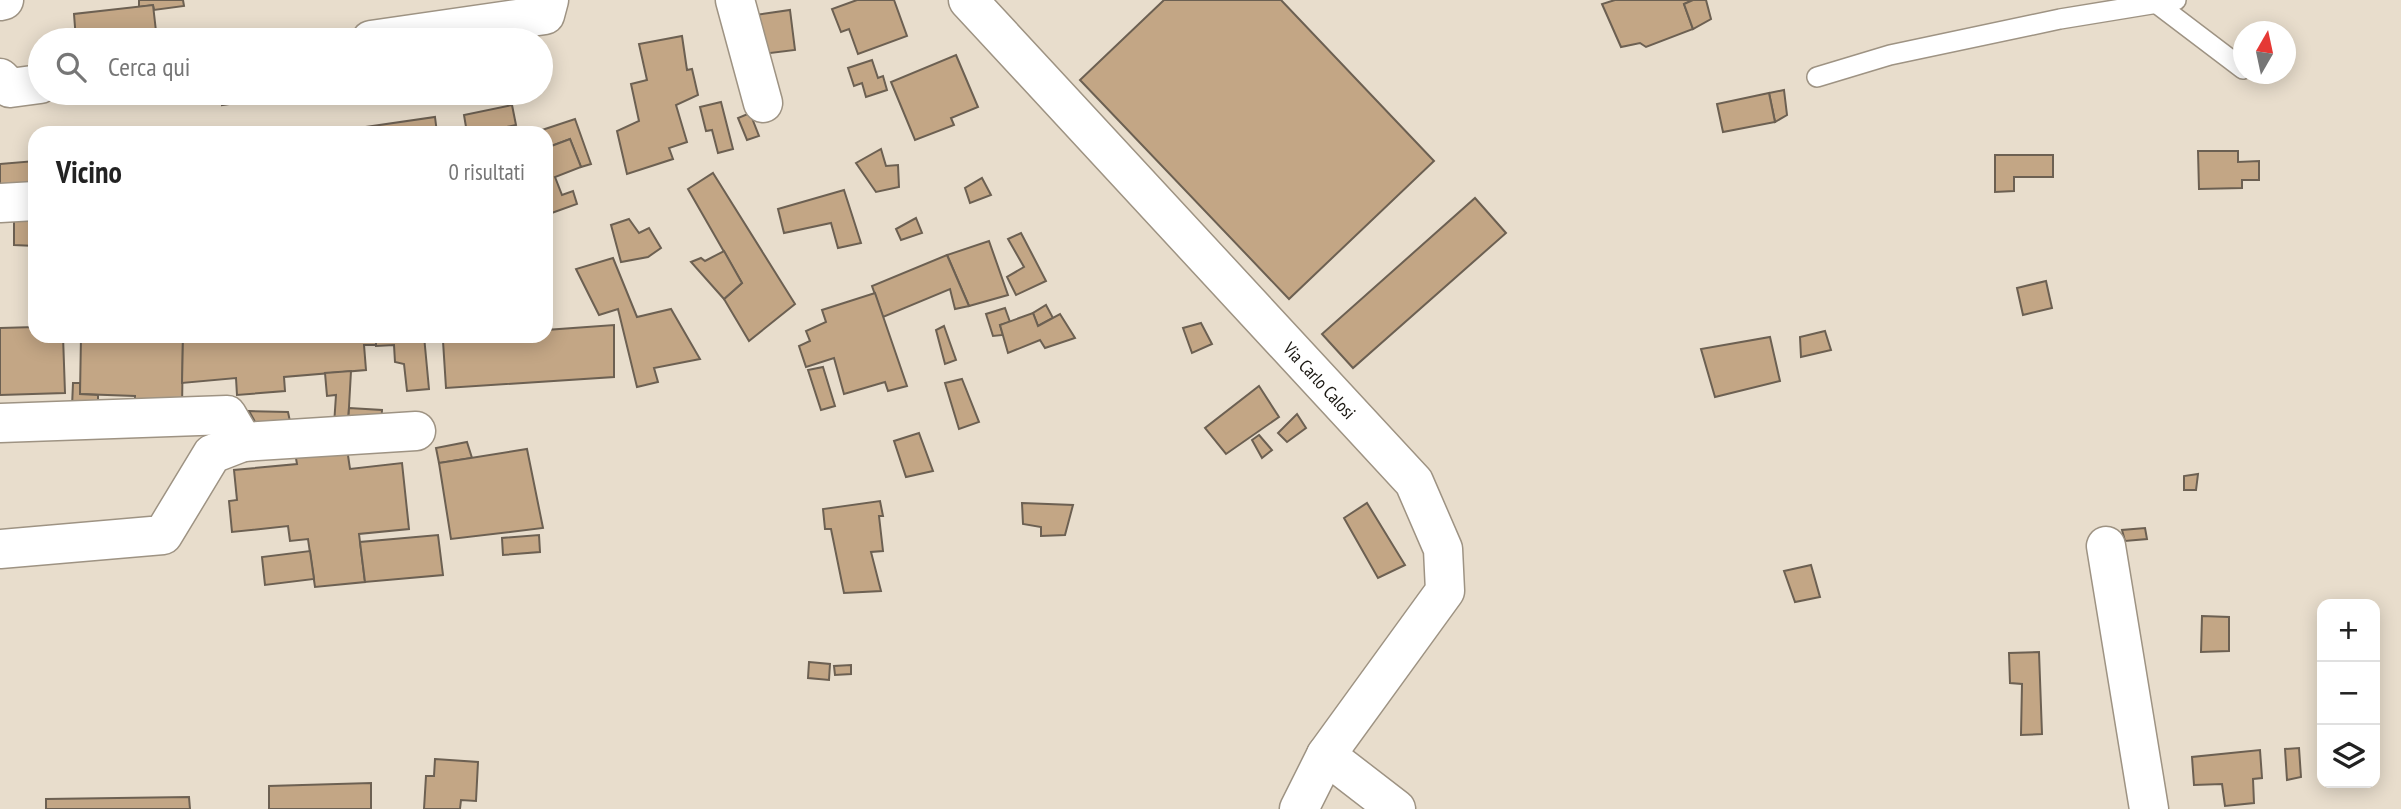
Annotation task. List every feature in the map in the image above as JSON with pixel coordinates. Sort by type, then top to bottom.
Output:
[{"type":"street","points":[[455,28],[545,15],[549,0]]},
{"type":"street","points":[[735,0],[763,103]]},
{"type":"street","name":"Via Carlo Calosi","points":[[968,0],[1414,482],[1443,548],[1445,591],[1326,755],[1299,809]]},
{"type":"street","points":[[0,78],[10,88],[28,86]]},
{"type":"street","points":[[0,203],[28,201]]},
{"type":"street","points":[[0,423],[227,415],[243,442]]},
{"type":"street","points":[[0,549],[163,535],[212,454],[243,442],[416,431]]},
{"type":"street","points":[[2106,546],[2149,809]]},
{"type":"street","points":[[1326,755],[1396,809]]},
{"type":"lane","points":[[1817,77],[1890,55],[2060,19],[2176,0]]},
{"type":"lane","points":[[2156,3],[2233,61]]},
{"type":"building","points":[[139,0],[183,0],[184,6],[154,10],[153,5],[139,7]]},
{"type":"building","points":[[857,0],[894,0],[907,36],[858,54],[849,29],[841,32],[832,9]]},
{"type":"building","points":[[1164,0],[1281,0],[1434,161],[1289,299],[1080,80]]},
{"type":"building","points":[[1615,0],[1693,0],[1684,4],[1693,29],[1646,47],[1640,43],[1621,47],[1602,4]]},
{"type":"building","points":[[1693,0],[1706,0],[1711,19],[1693,29],[1684,4]]},
{"type":"building","points":[[153,5],[156,28],[75,28],[74,14]]},
{"type":"building","points":[[790,10],[795,50],[754,55],[748,16]]},
{"type":"building","points":[[682,36],[687,70],[692,69],[698,95],[676,105],[687,142],[669,148],[673,159],[627,174],[617,131],[639,121],[631,84],[647,80],[639,44]]},
{"type":"building","points":[[956,55],[978,107],[951,118],[954,125],[915,140],[891,82]]},
{"type":"building","points":[[872,60],[878,78],[883,76],[887,90],[866,97],[862,83],[854,86],[848,68]]},
{"type":"building","points":[[1784,90],[1787,115],[1775,122],[1769,93]]},
{"type":"building","points":[[1769,93],[1775,122],[1723,132],[1717,104]]},
{"type":"building","points":[[721,102],[733,149],[718,153],[712,130],[706,131],[700,107]]},
{"type":"building","points":[[512,105],[516,125],[466,126],[464,115]]},
{"type":"building","points":[[750,113],[759,136],[747,140],[738,118]]},
{"type":"building","points":[[435,117],[436,126],[373,126]]},
{"type":"building","points":[[575,119],[591,164],[581,167],[570,139],[553,145],[553,126]]},
{"type":"building","points":[[570,139],[581,167],[555,177],[562,195],[573,191],[577,204],[553,213],[553,145]]},
{"type":"building","points":[[881,149],[886,166],[898,165],[899,187],[876,192],[856,163]]},
{"type":"building","points":[[2198,151],[2238,151],[2238,162],[2259,161],[2259,180],[2242,180],[2242,188],[2199,189]]},
{"type":"building","points":[[1995,155],[2053,155],[2053,177],[2014,177],[2014,191],[1995,192]]},
{"type":"building","points":[[28,162],[28,191],[0,193],[0,164]]},
{"type":"building","points":[[713,173],[795,304],[749,341],[724,299],[742,283],[688,189]]},
{"type":"building","points":[[982,178],[991,195],[970,203],[965,188]]},
{"type":"building","points":[[844,190],[861,243],[838,248],[831,223],[784,233],[778,209]]},
{"type":"building","points":[[1475,198],[1506,233],[1353,368],[1322,334]]},
{"type":"building","points":[[14,209],[28,209],[28,246],[14,245]]},
{"type":"building","points":[[916,218],[922,233],[901,240],[896,229]]},
{"type":"building","points":[[629,219],[639,233],[649,228],[661,248],[648,257],[621,262],[611,225]]},
{"type":"building","points":[[1021,233],[1046,281],[1016,295],[1007,277],[1024,267],[1008,239]]},
{"type":"building","points":[[989,241],[1008,295],[969,306],[947,255]]},
{"type":"building","points":[[724,251],[742,283],[724,299],[691,262],[701,258],[705,261]]},
{"type":"building","points":[[947,255],[969,306],[955,309],[950,289],[883,317],[872,286]]},
{"type":"building","points":[[613,258],[637,317],[671,309],[700,359],[654,368],[658,382],[637,387],[618,309],[599,315],[576,269]]},
{"type":"building","points":[[2046,281],[2052,308],[2023,315],[2017,288]]},
{"type":"building","points":[[875,293],[907,386],[888,391],[885,382],[844,394],[834,358],[806,367],[799,346],[810,341],[806,331],[826,322],[822,310]]},
{"type":"building","points":[[1046,305],[1053,318],[1038,326],[1033,313]]},
{"type":"building","points":[[1005,308],[1010,322],[1000,325],[1003,335],[993,336],[986,314]]},
{"type":"building","points":[[1033,313],[1038,326],[1060,314],[1075,338],[1045,348],[1040,340],[1008,353],[1000,325]]},
{"type":"building","points":[[1201,323],[1212,344],[1192,353],[1183,328]]},
{"type":"building","points":[[614,325],[614,377],[446,388],[443,343],[553,343],[553,329]]},
{"type":"building","points":[[944,326],[956,360],[945,364],[936,330]]},
{"type":"building","points":[[28,327],[28,343],[63,343],[65,393],[0,395],[0,328]]},
{"type":"building","points":[[1825,331],[1831,350],[1801,357],[1800,337]]},
{"type":"building","points":[[1770,337],[1780,381],[1715,397],[1701,349]]},
{"type":"building","points":[[81,343],[183,343],[182,410],[135,409],[135,396],[80,394]]},
{"type":"building","points":[[183,343],[376,343],[364,345],[366,370],[284,377],[285,391],[237,395],[236,378],[182,383]]},
{"type":"building","points":[[376,343],[425,343],[429,389],[407,391],[404,364],[395,362],[394,345],[376,346]]},
{"type":"building","points":[[823,367],[835,406],[821,410],[808,370]]},
{"type":"building","points":[[351,371],[348,425],[334,425],[336,395],[327,396],[325,373]]},
{"type":"building","points":[[962,379],[979,422],[959,429],[945,383]]},
{"type":"building","points":[[73,383],[80,383],[80,394],[98,395],[98,407],[72,407]]},
{"type":"building","points":[[1259,386],[1279,417],[1226,454],[1205,428]]},
{"type":"building","points":[[349,408],[382,410],[381,426],[348,425]]},
{"type":"building","points":[[249,411],[288,412],[292,431],[263,436]]},
{"type":"building","points":[[1297,414],[1306,428],[1287,442],[1278,433]]},
{"type":"building","points":[[919,433],[933,471],[906,477],[894,441]]},
{"type":"building","points":[[1259,435],[1272,450],[1262,458],[1252,440]]},
{"type":"building","points":[[346,442],[350,469],[402,463],[409,529],[359,534],[365,582],[315,587],[308,539],[290,541],[288,526],[232,532],[229,501],[237,500],[234,470],[297,464],[294,447]]},
{"type":"building","points":[[467,442],[472,458],[439,463],[436,448]]},
{"type":"building","points":[[527,449],[543,528],[451,539],[439,463]]},
{"type":"building","points":[[2198,474],[2196,490],[2184,490],[2184,476]]},
{"type":"building","points":[[880,501],[883,551],[871,552],[881,591],[844,593],[831,529],[825,529],[823,509]]},
{"type":"building","points":[[1022,503],[1073,505],[1065,535],[1041,536],[1041,527],[1023,524]]},
{"type":"building","points":[[1367,503],[1405,565],[1378,578],[1344,518]]},
{"type":"building","points":[[2145,528],[2147,539],[2125,541],[2122,530]]},
{"type":"building","points":[[438,535],[443,575],[365,582],[360,542]]},
{"type":"building","points":[[539,535],[540,552],[503,555],[502,538]]},
{"type":"building","points":[[310,551],[314,579],[265,585],[262,557]]},
{"type":"building","points":[[1811,565],[1820,597],[1795,602],[1784,571]]},
{"type":"building","points":[[2202,616],[2229,617],[2229,651],[2201,652]]},
{"type":"building","points":[[2039,652],[2042,734],[2021,735],[2022,684],[2010,683],[2009,653]]},
{"type":"building","points":[[809,662],[830,664],[829,680],[808,678]]},
{"type":"building","points":[[851,665],[851,674],[835,675],[834,666]]},
{"type":"building","points":[[2299,748],[2301,777],[2287,780],[2285,749]]},
{"type":"building","points":[[2260,750],[2262,778],[2253,779],[2254,803],[2225,806],[2222,784],[2194,785],[2192,757]]},
{"type":"building","points":[[435,759],[478,762],[476,801],[461,800],[460,809],[424,809],[426,776],[434,776]]},
{"type":"building","points":[[371,783],[371,809],[269,809],[269,786]]},
{"type":"building","points":[[189,797],[190,809],[46,809],[46,799]]}]
